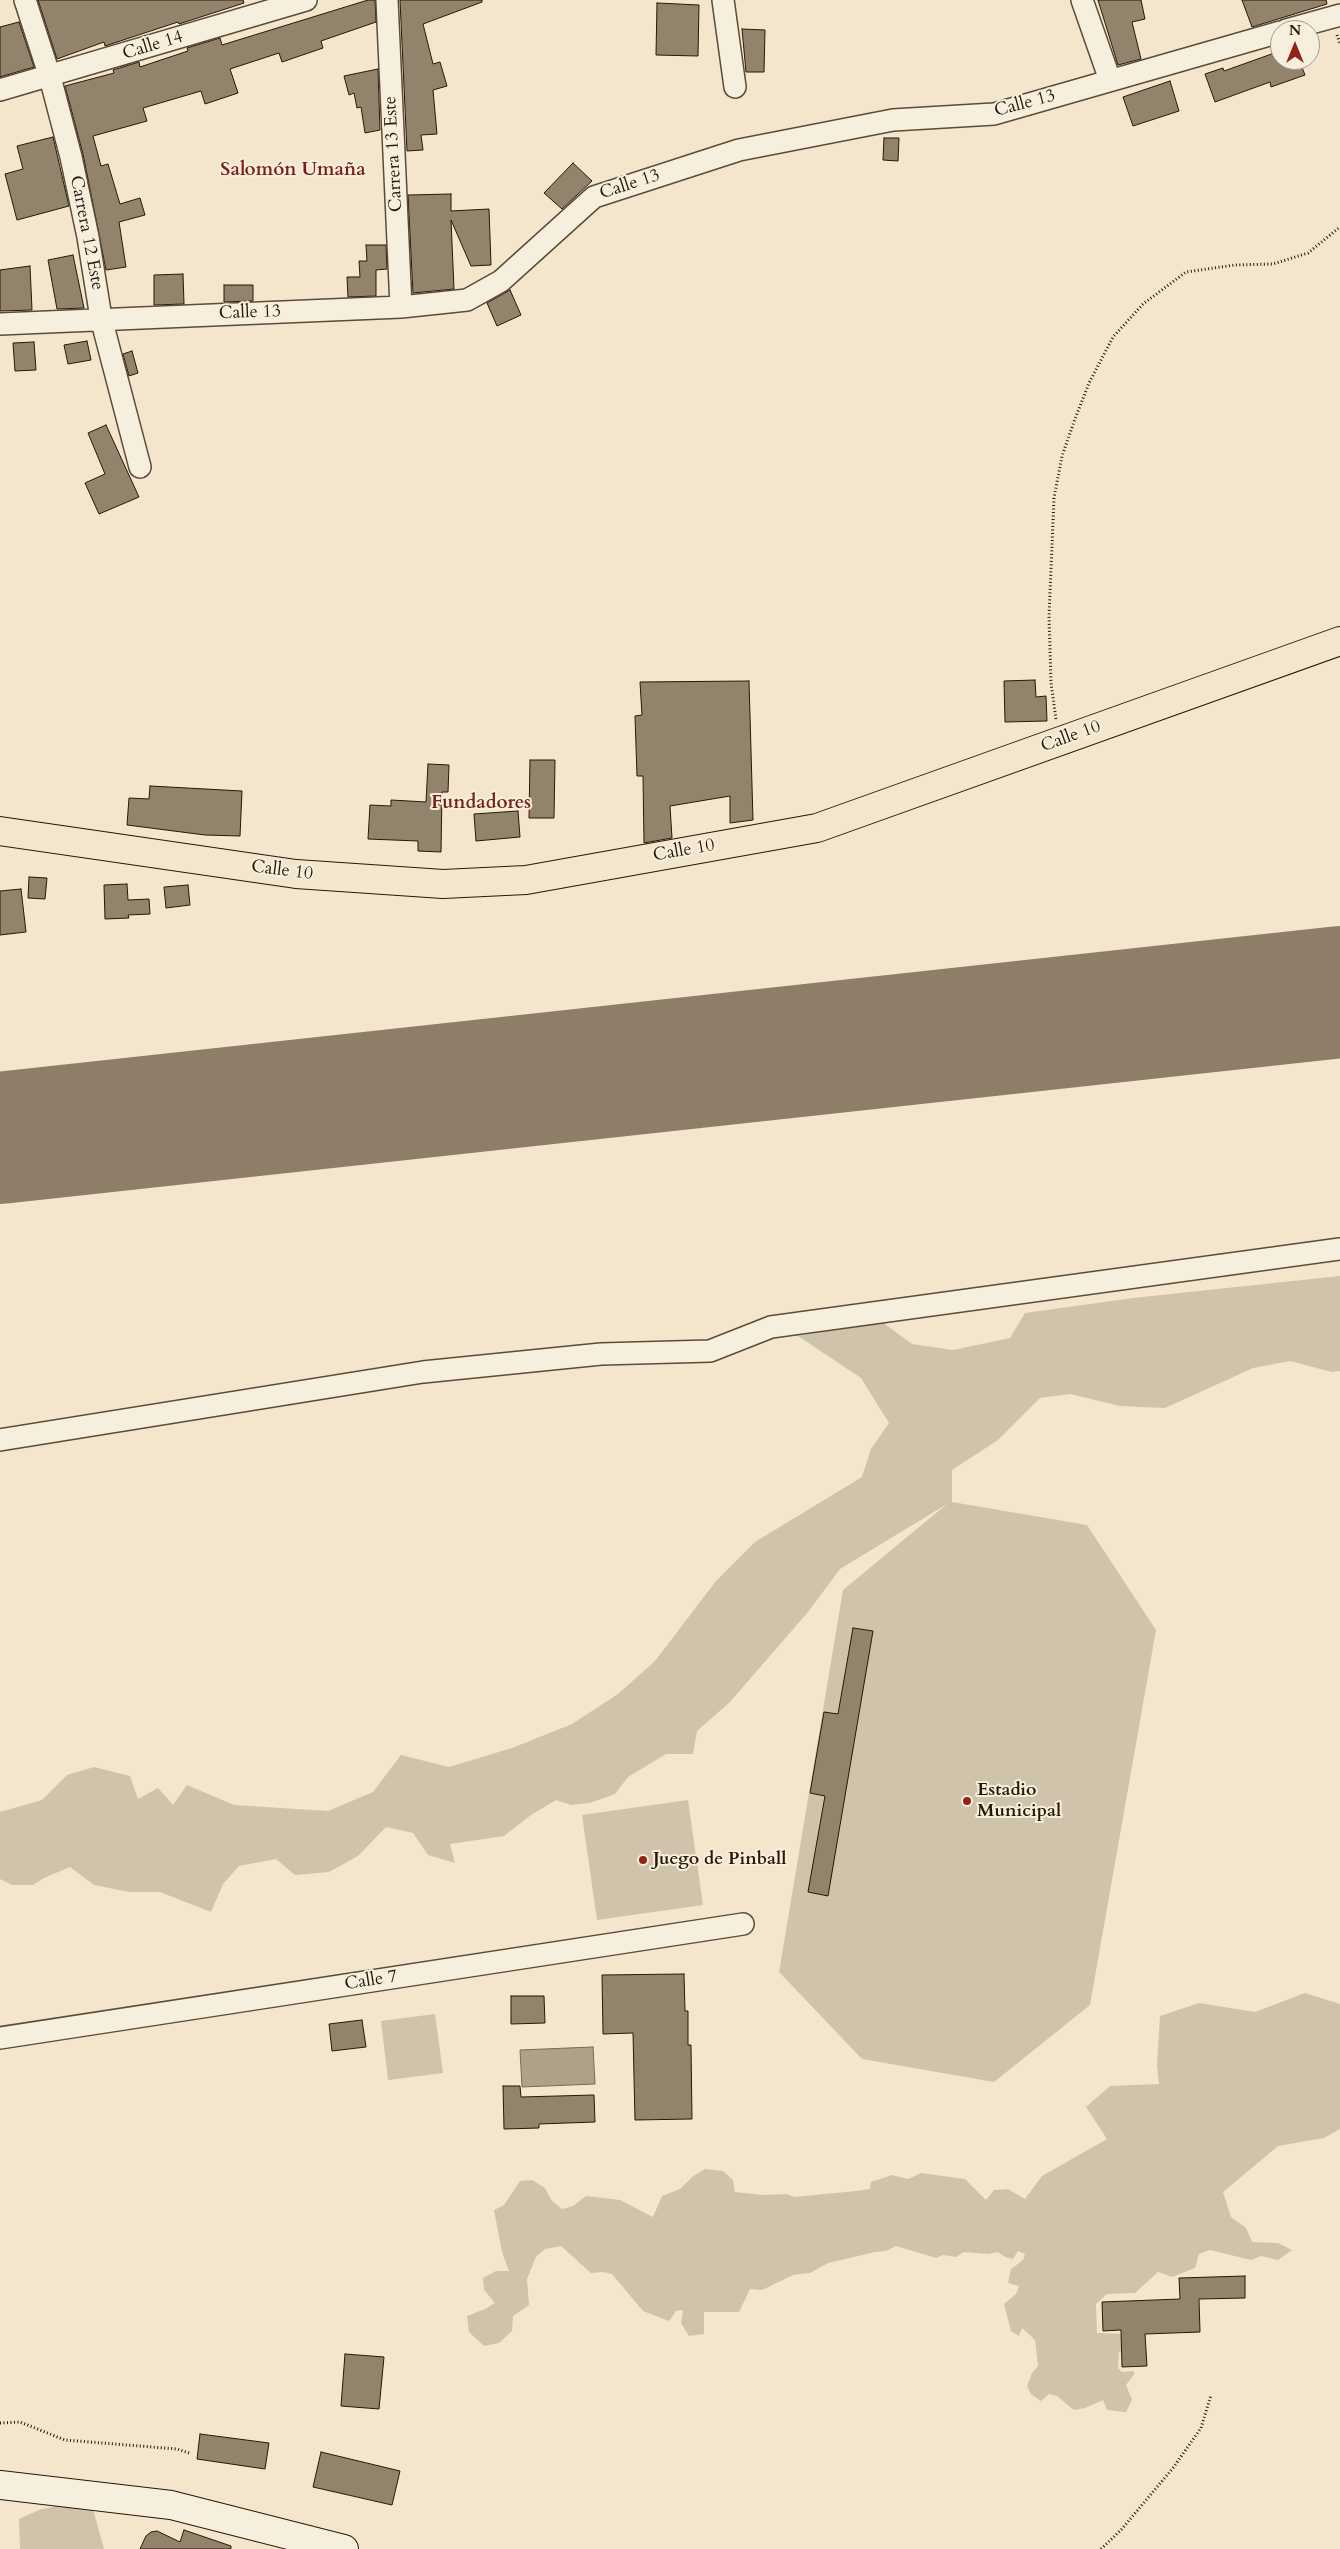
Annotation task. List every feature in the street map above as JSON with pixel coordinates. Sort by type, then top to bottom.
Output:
[{"type":"main road","name":"Calle 10","points":[[0,830],[296,874],[443,884],[526,880],[817,828],[1340,642]]},
{"type":"street","name":"Carrera 12 Este","points":[[25,0],[50,77],[71,157],[88,237],[101,318],[140,467]]},
{"type":"street","name":"Calle 14","points":[[0,90],[50,77],[306,0]]},
{"type":"street","name":"Carrera 13 Este","points":[[387,0],[401,307]]},
{"type":"street","points":[[723,0],[736,87]]},
{"type":"street","points":[[1082,0],[1110,80]]},
{"type":"street","points":[[1320,21],[1340,15]]},
{"type":"street","name":"Calle 13","points":[[0,324],[101,318],[401,307],[467,300],[501,281],[594,197],[612,191],[739,150],[894,120],[994,114],[1270,35]]},
{"type":"street","points":[[0,1440],[423,1372],[601,1354],[710,1351],[771,1327],[1340,1249]]},
{"type":"street","name":"Calle 7","points":[[0,2038],[743,1924]]},
{"type":"street","points":[[0,2485],[171,2505],[344,2549]]},
{"type":"path","points":[[1058,742],[1052,683],[1049,616],[1054,498],[1062,456],[1075,419],[1089,383],[1113,337],[1143,304],[1186,272],[1282,261],[1308,253],[1340,227]]},
{"type":"path","points":[[1101,2549],[1121,2530],[1173,2468],[1201,2428],[1211,2395]]},
{"type":"path","points":[[0,2423],[20,2422],[65,2440],[177,2449],[189,2453]]},
{"type":"shaded area","points":[[1340,1276],[1340,1371],[1332,1372],[1290,1361],[1253,1368],[1165,1408],[1120,1406],[1070,1394],[1040,1398],[998,1440],[952,1470],[952,1502],[1087,1525],[1156,1630],[1090,2005],[994,2082],[862,2059],[779,1972],[843,1590],[947,1504],[840,1569],[808,1612],[729,1703],[697,1731],[693,1754],[666,1754],[628,1777],[615,1794],[590,1803],[571,1805],[556,1800],[531,1815],[504,1836],[450,1844],[455,1863],[428,1855],[413,1833],[386,1827],[358,1856],[329,1872],[295,1875],[276,1859],[239,1866],[223,1884],[211,1912],[160,1892],[129,1892],[94,1885],[70,1867],[33,1885],[12,1885],[0,1879],[0,1812],[42,1800],[67,1775],[94,1767],[130,1776],[138,1799],[158,1788],[173,1805],[187,1785],[234,1805],[328,1811],[373,1792],[401,1755],[449,1767],[512,1748],[572,1724],[618,1694],[655,1661],[716,1581],[755,1542],[862,1477],[871,1449],[889,1423],[861,1378],[798,1336],[882,1322],[912,1344],[953,1350],[1010,1338],[1025,1313],[1133,1298]]},
{"type":"shaded area","name":"Juego de Pinball","points":[[688,1800],[703,1905],[597,1920],[582,1815]]},
{"type":"shaded area","points":[[1305,1993],[1340,2004],[1340,2129],[1324,2138],[1278,2146],[1223,2192],[1231,2217],[1246,2228],[1252,2242],[1278,2243],[1292,2250],[1278,2260],[1261,2256],[1251,2260],[1210,2250],[1199,2254],[1195,2268],[1172,2277],[1158,2272],[1135,2293],[1107,2294],[1096,2304],[1097,2333],[1129,2334],[1127,2348],[1119,2352],[1118,2368],[1122,2372],[1133,2371],[1135,2373],[1126,2385],[1132,2400],[1126,2412],[1107,2410],[1103,2400],[1085,2408],[1074,2410],[1057,2396],[1049,2394],[1041,2401],[1031,2394],[1027,2386],[1032,2373],[1038,2366],[1035,2340],[1022,2328],[1019,2336],[1011,2331],[1004,2304],[1016,2294],[1019,2286],[1008,2283],[1011,2269],[1023,2260],[1025,2254],[1018,2251],[1013,2259],[1005,2257],[998,2252],[988,2254],[964,2252],[956,2257],[943,2255],[936,2258],[896,2246],[886,2251],[828,2263],[810,2273],[793,2275],[762,2290],[750,2289],[739,2312],[704,2312],[704,2334],[689,2336],[681,2323],[683,2310],[676,2311],[669,2321],[643,2311],[612,2274],[603,2272],[591,2273],[561,2246],[545,2249],[536,2257],[527,2279],[529,2305],[513,2316],[512,2331],[499,2343],[484,2346],[469,2332],[467,2316],[495,2303],[484,2290],[483,2278],[496,2271],[509,2271],[502,2252],[494,2210],[504,2205],[520,2181],[532,2180],[545,2188],[552,2201],[562,2209],[573,2206],[586,2196],[620,2200],[653,2217],[662,2196],[680,2189],[692,2177],[705,2169],[723,2171],[733,2180],[735,2192],[763,2195],[787,2194],[794,2197],[856,2191],[870,2189],[871,2182],[892,2175],[908,2179],[921,2173],[965,2179],[986,2200],[994,2190],[1008,2189],[1025,2199],[1042,2176],[1107,2139],[1086,2107],[1110,2086],[1159,2084],[1157,2066],[1160,2016],[1199,2003],[1255,2012]]},
{"type":"shaded area","points":[[435,2014],[443,2073],[388,2080],[381,2021]]},
{"type":"shaded area","points":[[593,2047],[595,2084],[522,2087],[520,2050]]},
{"type":"shaded area","points":[[65,2504],[93,2509],[104,2549],[20,2549],[19,2519],[39,2510]]},
{"type":"building","points":[[38,0],[243,0],[244,3],[105,46],[104,42],[57,59]]},
{"type":"building","points":[[368,0],[375,0],[376,22],[321,41],[323,48],[282,62],[279,53],[230,69],[238,93],[205,104],[201,91],[143,108],[147,121],[93,136],[101,166],[108,164],[120,204],[140,198],[145,215],[119,222],[126,267],[106,270],[83,154],[65,86],[114,73],[113,70],[139,62],[140,67],[188,51],[187,48],[220,38],[222,45]]},
{"type":"building","points":[[400,0],[482,0],[482,2],[423,24],[433,64],[440,62],[447,86],[433,90],[437,134],[421,135],[423,150],[407,151]]},
{"type":"building","points":[[1098,0],[1141,0],[1145,19],[1132,22],[1141,59],[1118,65]]},
{"type":"building","points":[[1242,0],[1326,0],[1327,4],[1252,27]]},
{"type":"building","points":[[657,3],[699,5],[698,56],[656,55]]},
{"type":"building","points":[[19,22],[34,67],[0,77],[0,27]]},
{"type":"building","points":[[742,29],[765,30],[764,72],[746,72]]},
{"type":"building","points":[[1270,55],[1270,70],[1303,70],[1305,75],[1271,87],[1270,82],[1215,102],[1205,74],[1223,68],[1224,71]]},
{"type":"building","points":[[378,69],[380,130],[365,133],[361,107],[357,108],[354,93],[349,95],[344,76]]},
{"type":"building","points":[[1170,81],[1179,111],[1133,126],[1123,97]]},
{"type":"building","points":[[53,137],[69,206],[17,220],[5,174],[23,169],[17,146]]},
{"type":"building","points":[[884,138],[899,138],[898,161],[883,160]]},
{"type":"building","points":[[573,163],[592,181],[562,209],[544,193]]},
{"type":"building","points":[[451,194],[451,211],[489,209],[491,265],[471,266],[451,220],[454,289],[413,293],[408,195]]},
{"type":"building","points":[[366,245],[386,245],[387,269],[376,270],[376,296],[348,297],[347,277],[360,277],[359,261],[367,261]]},
{"type":"building","points":[[73,255],[84,308],[57,309],[48,260]]},
{"type":"building","points":[[30,266],[32,310],[0,311],[0,270]]},
{"type":"building","points":[[183,274],[184,304],[154,305],[154,275]]},
{"type":"building","points":[[224,285],[253,285],[253,301],[224,302]]},
{"type":"building","points":[[510,290],[521,315],[497,326],[487,303]]},
{"type":"building","points":[[87,341],[91,360],[68,364],[64,345]]},
{"type":"building","points":[[34,342],[36,370],[15,371],[13,343]]},
{"type":"building","points":[[132,351],[138,373],[129,376],[123,354]]},
{"type":"building","points":[[106,425],[139,497],[99,514],[85,483],[105,474],[88,433]]},
{"type":"building","points":[[1035,680],[1036,697],[1046,696],[1047,721],[1005,722],[1004,681]]},
{"type":"building","points":[[749,681],[753,820],[730,823],[730,796],[670,806],[672,838],[644,843],[643,776],[637,776],[635,716],[642,715],[640,682]]},
{"type":"building","points":[[530,760],[555,760],[554,818],[529,818]]},
{"type":"building","points":[[428,764],[449,765],[448,792],[442,792],[441,852],[418,851],[418,841],[368,839],[370,805],[391,806],[391,800],[426,802]]},
{"type":"building","points":[[150,786],[242,791],[240,836],[205,835],[127,825],[129,798],[149,799]]},
{"type":"building","points":[[518,811],[520,837],[476,841],[474,814]]},
{"type":"building","points":[[29,877],[47,878],[45,899],[28,898]]},
{"type":"building","points":[[127,884],[128,900],[149,899],[150,914],[128,915],[129,918],[105,919],[104,885]]},
{"type":"building","points":[[188,885],[190,905],[166,908],[164,887]]},
{"type":"building","points":[[21,889],[26,932],[0,935],[0,891]]},
{"type":"building","points":[[853,1628],[873,1631],[828,1896],[808,1892],[825,1796],[810,1793],[824,1712],[838,1714]]},
{"type":"building","points":[[684,1974],[685,2011],[688,2011],[688,2045],[691,2045],[692,2119],[635,2120],[633,2033],[603,2034],[602,1975]]},
{"type":"building","points":[[511,1996],[544,1996],[545,2023],[511,2024]]},
{"type":"building","points":[[362,2020],[366,2047],[332,2051],[329,2024]]},
{"type":"building","points":[[503,2086],[520,2086],[521,2097],[594,2095],[595,2122],[539,2124],[539,2128],[504,2129]]},
{"type":"building","points":[[1245,2276],[1245,2298],[1199,2299],[1200,2332],[1145,2334],[1147,2366],[1122,2367],[1121,2330],[1103,2331],[1102,2302],[1180,2299],[1179,2278]]},
{"type":"building","points":[[345,2354],[384,2357],[379,2409],[341,2406]]},
{"type":"building","points":[[200,2434],[269,2443],[265,2469],[197,2459]]},
{"type":"building","points":[[321,2452],[400,2471],[392,2505],[313,2487]]},
{"type":"building","points":[[184,2530],[231,2546],[231,2549],[140,2549],[146,2536],[151,2532],[157,2531],[180,2542]]},
{"type":"runway","points":[[0,1138],[1340,992]]},
{"type":"place","name":"Estadio Municipal","points":[[967,1801]]},
{"type":"place","name":"Juego de Pinball","points":[[643,1860]]},
{"type":"district","name":"Salomón Umaña","points":[[293,171]]},
{"type":"district","name":"Fundadores","points":[[481,804]]}]
